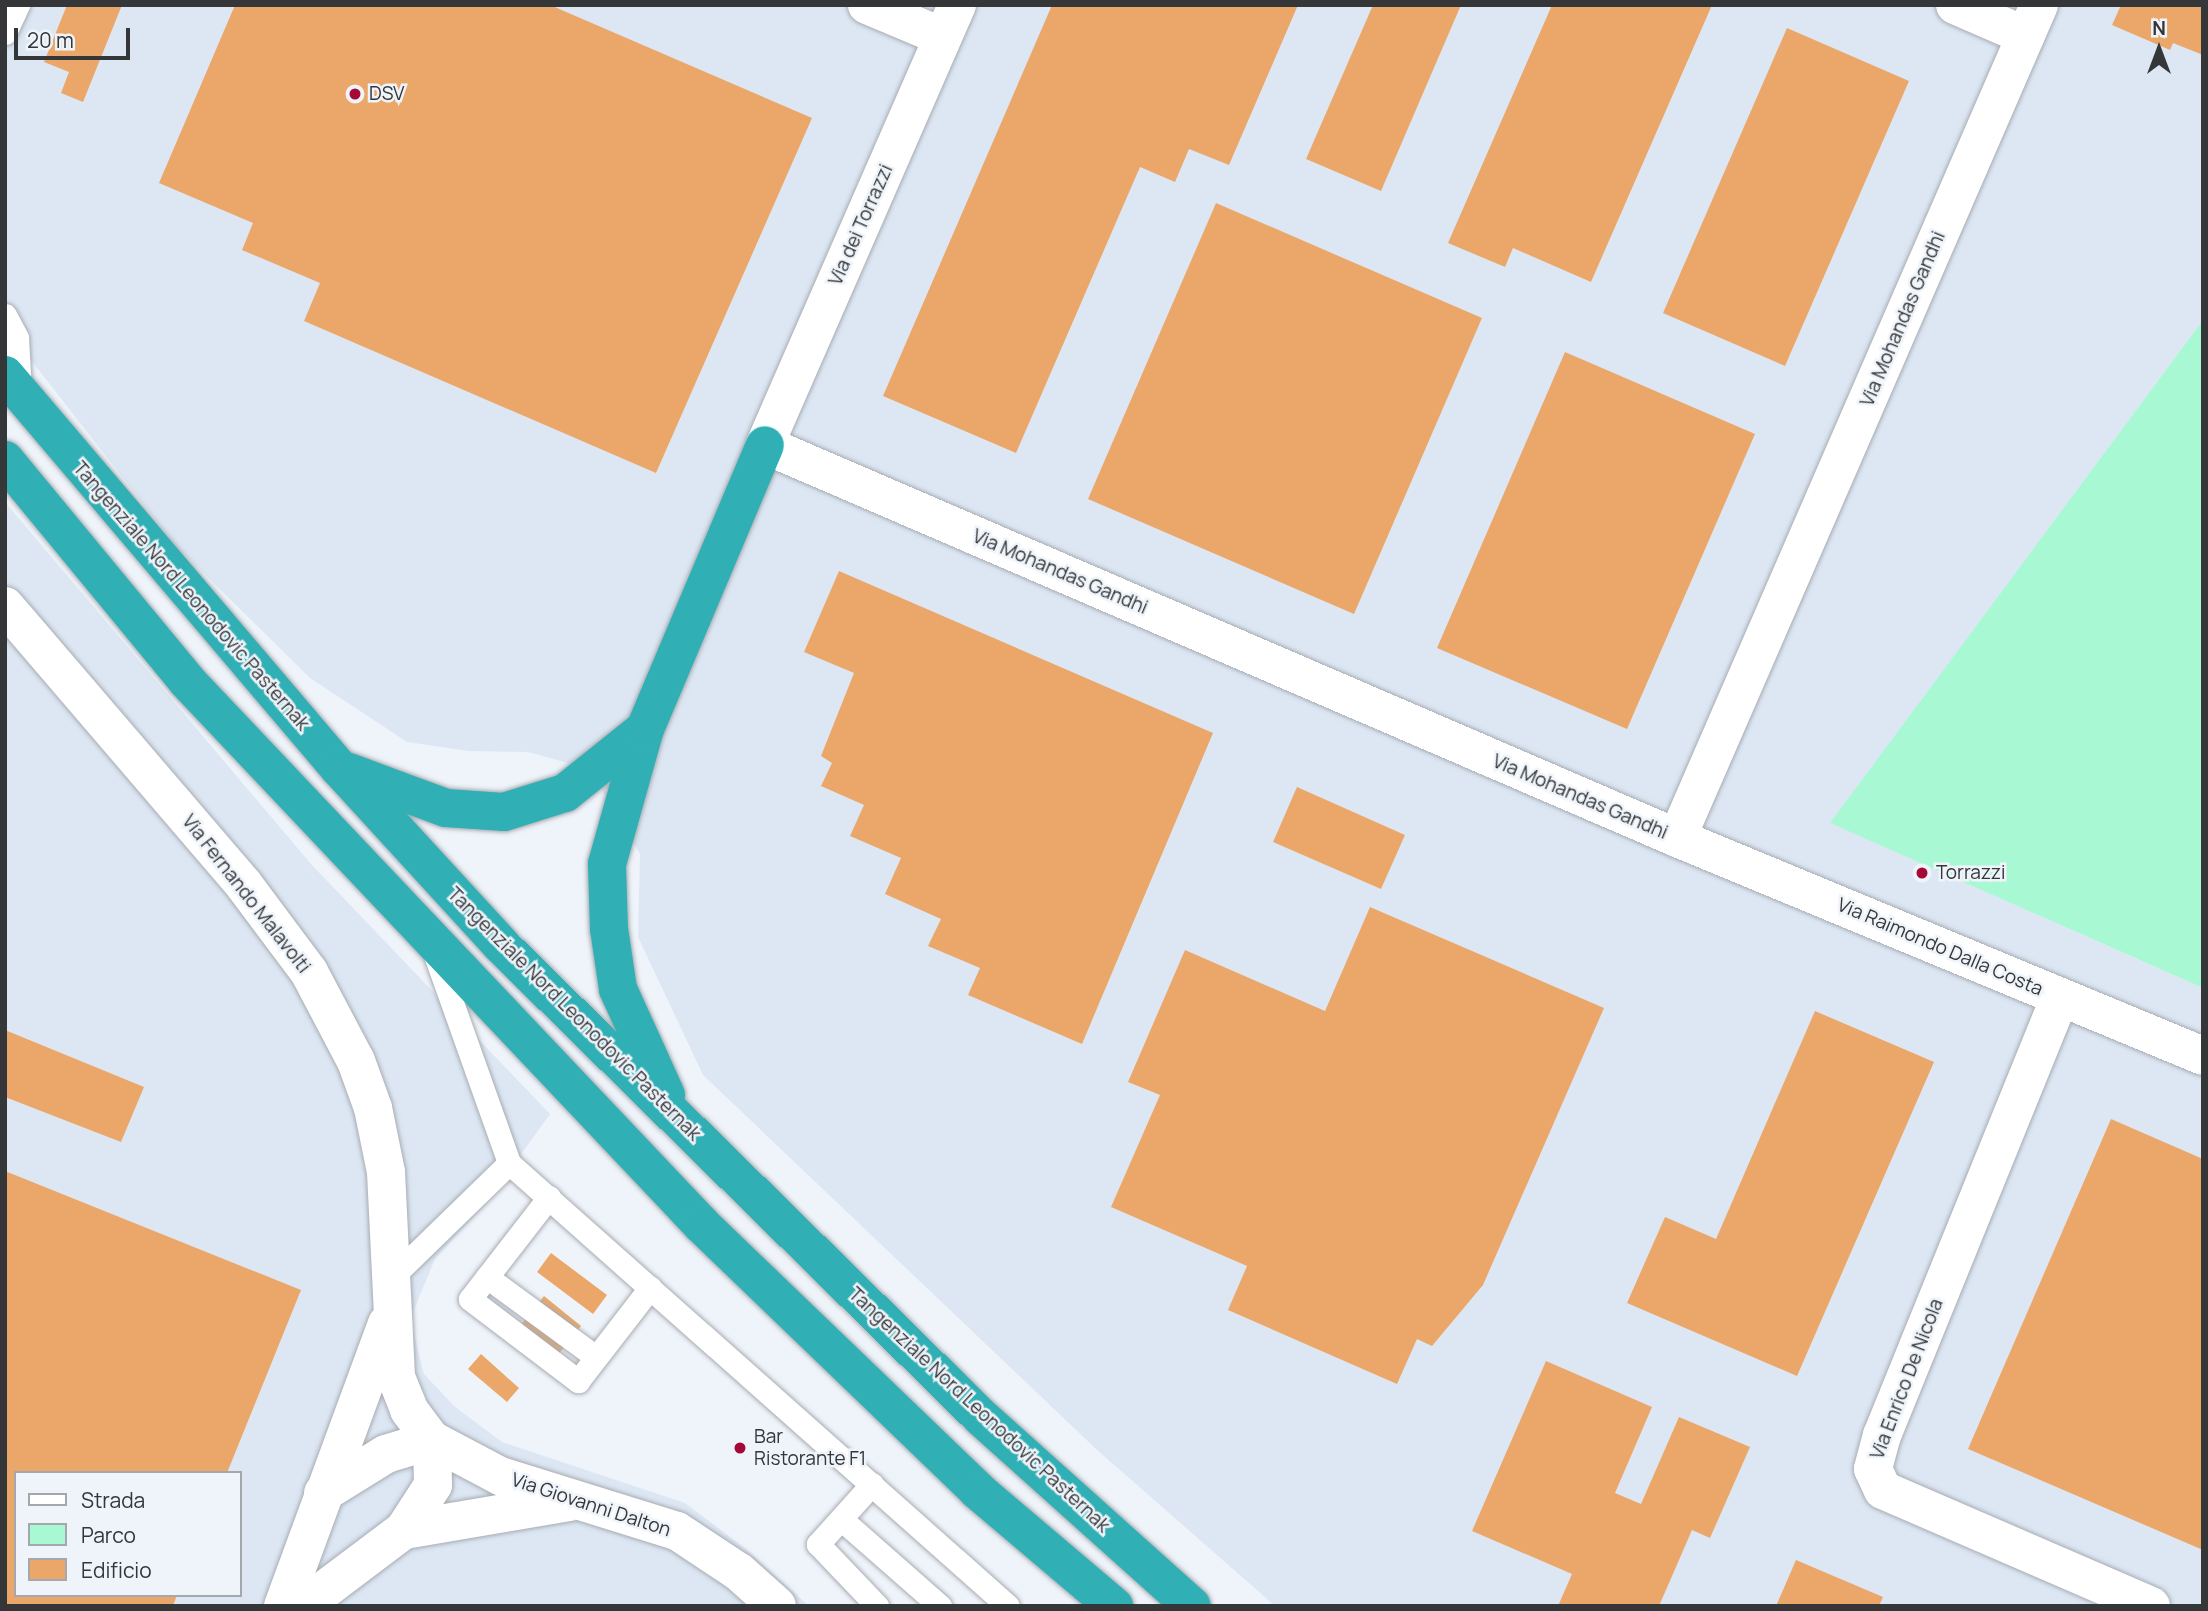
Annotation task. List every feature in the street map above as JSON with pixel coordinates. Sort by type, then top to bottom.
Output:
[{"type":"highway","name":"Tangenziale Nord Leonodovic Pasternak","points":[[13,385],[339,768],[501,945],[981,1417],[1192,1606]]},
{"type":"highway","points":[[676,1117],[618,989],[609,929],[607,864],[645,729],[765,445]]},
{"type":"highway","points":[[5,460],[187,681],[430,943],[702,1225],[978,1490],[1114,1606]]},
{"type":"highway","points":[[339,768],[446,808],[505,812],[565,793],[645,729]]},
{"type":"street","points":[[867,5],[950,21]]},
{"type":"street","points":[[1955,5],[2032,20]]},
{"type":"street","name":"Via Mohandas Gandhi","points":[[765,445],[1677,838],[2032,20]]},
{"type":"street","name":"Via dei Torrazzi","points":[[765,445],[950,21]]},
{"type":"street","name":"Via Fernando Malavolti","points":[[5,607],[244,885],[309,972],[356,1061],[373,1108],[386,1172],[396,1377],[410,1410],[432,1440]]},
{"type":"street","name":"Via Raimondo Dalla Costa","points":[[1677,838],[2203,1056]]},
{"type":"street","name":"Via Enrico De Nicola","points":[[2060,997],[1882,1435],[1873,1469],[1883,1490],[2151,1606]]},
{"type":"street","name":"Via Fernando Malavolti","points":[[283,1606],[391,1316]]},
{"type":"street","points":[[303,1606],[404,1530],[433,1485],[432,1440],[386,1454],[323,1493]]},
{"type":"street","name":"Via Giovanni Dalton","points":[[432,1440],[500,1476],[677,1531],[739,1572],[777,1606]]},
{"type":"street","points":[[404,1530],[580,1500]]},
{"type":"lane","points":[[5,33],[18,5]]},
{"type":"lane","points":[[5,315],[17,338],[13,385]]},
{"type":"lane","points":[[430,943],[509,1163],[1008,1606]]},
{"type":"lane","points":[[393,1276],[509,1163]]},
{"type":"lane","points":[[549,1197],[487,1277],[596,1357],[650,1287]]},
{"type":"lane","points":[[872,1485],[818,1544],[877,1606]]},
{"type":"lane","points":[[841,1519],[940,1606]]},
{"type":"shaded area","points":[[5,5],[2203,5],[2203,320],[1831,823],[2203,988],[2203,1606],[1275,1606],[1096,1449],[703,1075],[638,937],[640,854],[589,769],[528,752],[468,751],[407,742],[310,678],[177,547],[5,327]]},
{"type":"shaded area","points":[[5,502],[311,864],[550,1114],[483,1207],[435,1259],[410,1319],[424,1374],[454,1406],[502,1442],[685,1503],[745,1548],[809,1606],[5,1606]]},
{"type":"green space","points":[[2203,320],[2203,988],[1830,823]]},
{"type":"building","points":[[67,5],[122,5],[83,102],[61,93],[69,72],[44,62]]},
{"type":"building","points":[[235,5],[550,5],[812,118],[656,473],[304,321],[320,283],[242,250],[253,223],[159,183]]},
{"type":"building","points":[[1052,5],[1298,5],[1229,165],[1189,149],[1175,182],[1140,167],[1016,453],[883,396]]},
{"type":"building","points":[[1373,5],[1461,5],[1381,191],[1306,159]]},
{"type":"building","points":[[1552,5],[1712,5],[1591,282],[1513,248],[1505,267],[1448,243]]},
{"type":"building","points":[[2121,5],[2203,5],[2203,55],[2173,43],[2170,50],[2112,25]]},
{"type":"building","points":[[1787,28],[1909,81],[1785,366],[1663,313]]},
{"type":"building","points":[[1216,203],[1482,318],[1354,614],[1088,499]]},
{"type":"building","points":[[1565,352],[1755,434],[1627,729],[1437,648]]},
{"type":"building","points":[[839,571],[1213,733],[1082,1044],[968,995],[980,968],[928,946],[941,919],[885,894],[901,858],[850,836],[864,805],[821,786],[832,763],[821,756],[854,673],[804,652]]},
{"type":"building","points":[[1297,787],[1405,835],[1381,889],[1273,842]]},
{"type":"building","points":[[1370,907],[1604,1008],[1483,1285],[1432,1346],[1417,1339],[1397,1384],[1228,1310],[1247,1266],[1111,1207],[1160,1095],[1128,1082],[1185,950],[1325,1011]]},
{"type":"building","points":[[1815,1011],[1934,1062],[1797,1376],[1627,1303],[1665,1217],[1716,1239]]},
{"type":"building","points":[[5,1030],[144,1087],[121,1142],[5,1097]]},
{"type":"building","points":[[2111,1119],[2203,1159],[2203,1550],[1968,1449]]},
{"type":"building","points":[[5,1171],[301,1290],[228,1471],[14,1471],[14,1597],[176,1597],[173,1606],[5,1606]]},
{"type":"building","points":[[551,1253],[607,1295],[593,1314],[537,1272]]},
{"type":"building","points":[[544,1296],[581,1326],[550,1365],[513,1335]]},
{"type":"building","points":[[481,1354],[519,1388],[507,1402],[468,1369]]},
{"type":"building","points":[[1546,1361],[1652,1407],[1615,1493],[1641,1504],[1679,1417],[1750,1447],[1710,1538],[1692,1530],[1659,1606],[1558,1606],[1572,1574],[1472,1531]]},
{"type":"building","points":[[1796,1560],[1883,1597],[1879,1606],[1776,1606]]},
{"type":"place","name":"DSV","points":[[355,94]]},
{"type":"place","name":"Torrazzi","points":[[1922,873]]},
{"type":"place","name":"Bar Ristorante F1","points":[[740,1448]]}]
